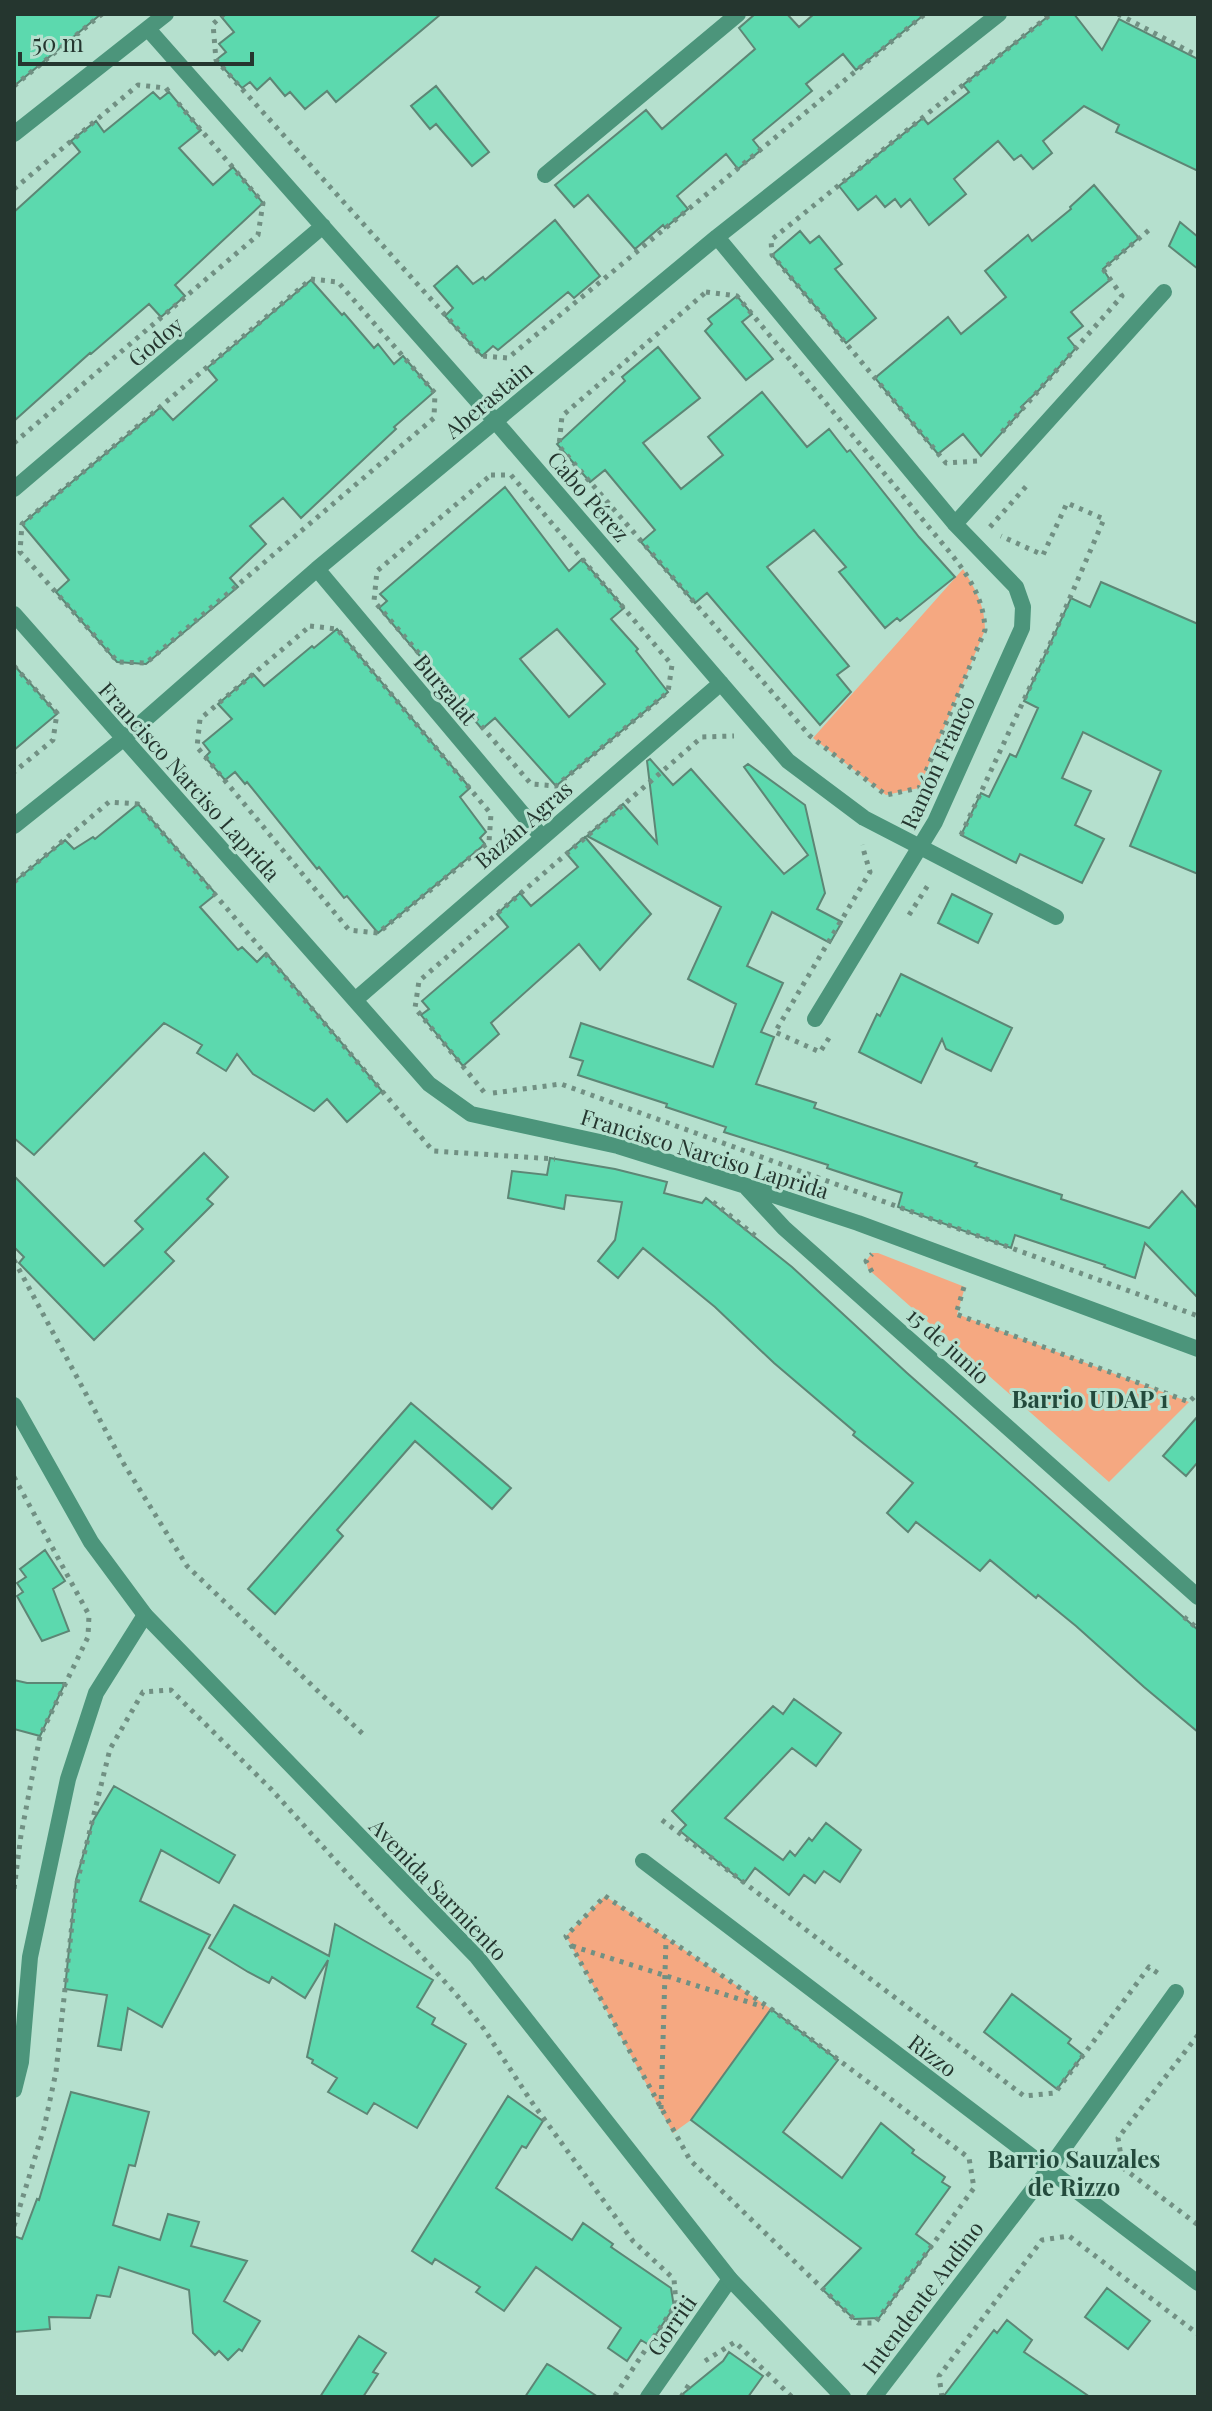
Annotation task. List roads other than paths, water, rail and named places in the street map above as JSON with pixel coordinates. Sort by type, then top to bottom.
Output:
[{"type":"street","points":[[14,134],[166,14]]},
{"type":"street","points":[[545,175],[738,14]]},
{"type":"street","name":"Aberastain","points":[[14,826],[123,739],[317,569],[717,237],[999,14]]},
{"type":"street","name":"Cabo Pérez","points":[[148,29],[495,421],[788,761],[864,818],[1056,917]]},
{"type":"street","name":"Godoy","points":[[14,489],[323,226]]},
{"type":"street","name":"Ramón Franco","points":[[717,237],[955,524],[1016,587],[1023,607],[1022,628],[921,849],[815,1019]]},
{"type":"street","points":[[955,524],[1164,292]]},
{"type":"street","name":"Burgalat","points":[[317,569],[542,837]]},
{"type":"street","name":"Francisco Narciso Laprida","points":[[14,614],[429,1084],[471,1114],[618,1146],[746,1186],[858,1223],[1198,1349]]},
{"type":"street","name":"Bazán Agras","points":[[355,1000],[721,683]]},
{"type":"street","name":"15 de junio","points":[[746,1186],[784,1228],[1198,1597]]},
{"type":"street","name":"Avenida Sarmiento","points":[[14,1405],[91,1542],[145,1615],[477,1957],[730,2279],[843,2397]]},
{"type":"street","points":[[14,2090],[21,2062],[22,1955],[68,1779],[96,1693],[145,1615]]},
{"type":"street","name":"Rizzo","points":[[643,1861],[1198,2283]]},
{"type":"street","name":"Intendente Andino","points":[[874,2397],[1048,2170],[1175,1988]]},
{"type":"street","name":"Gorriti","points":[[648,2397],[730,2279]]},
{"type":"district","name":"Barrio UDAP 1","points":[[1090,1398]]},
{"type":"district","name":"Barrio Sauzales de Rizzo","points":[[1074,2172]]}]
